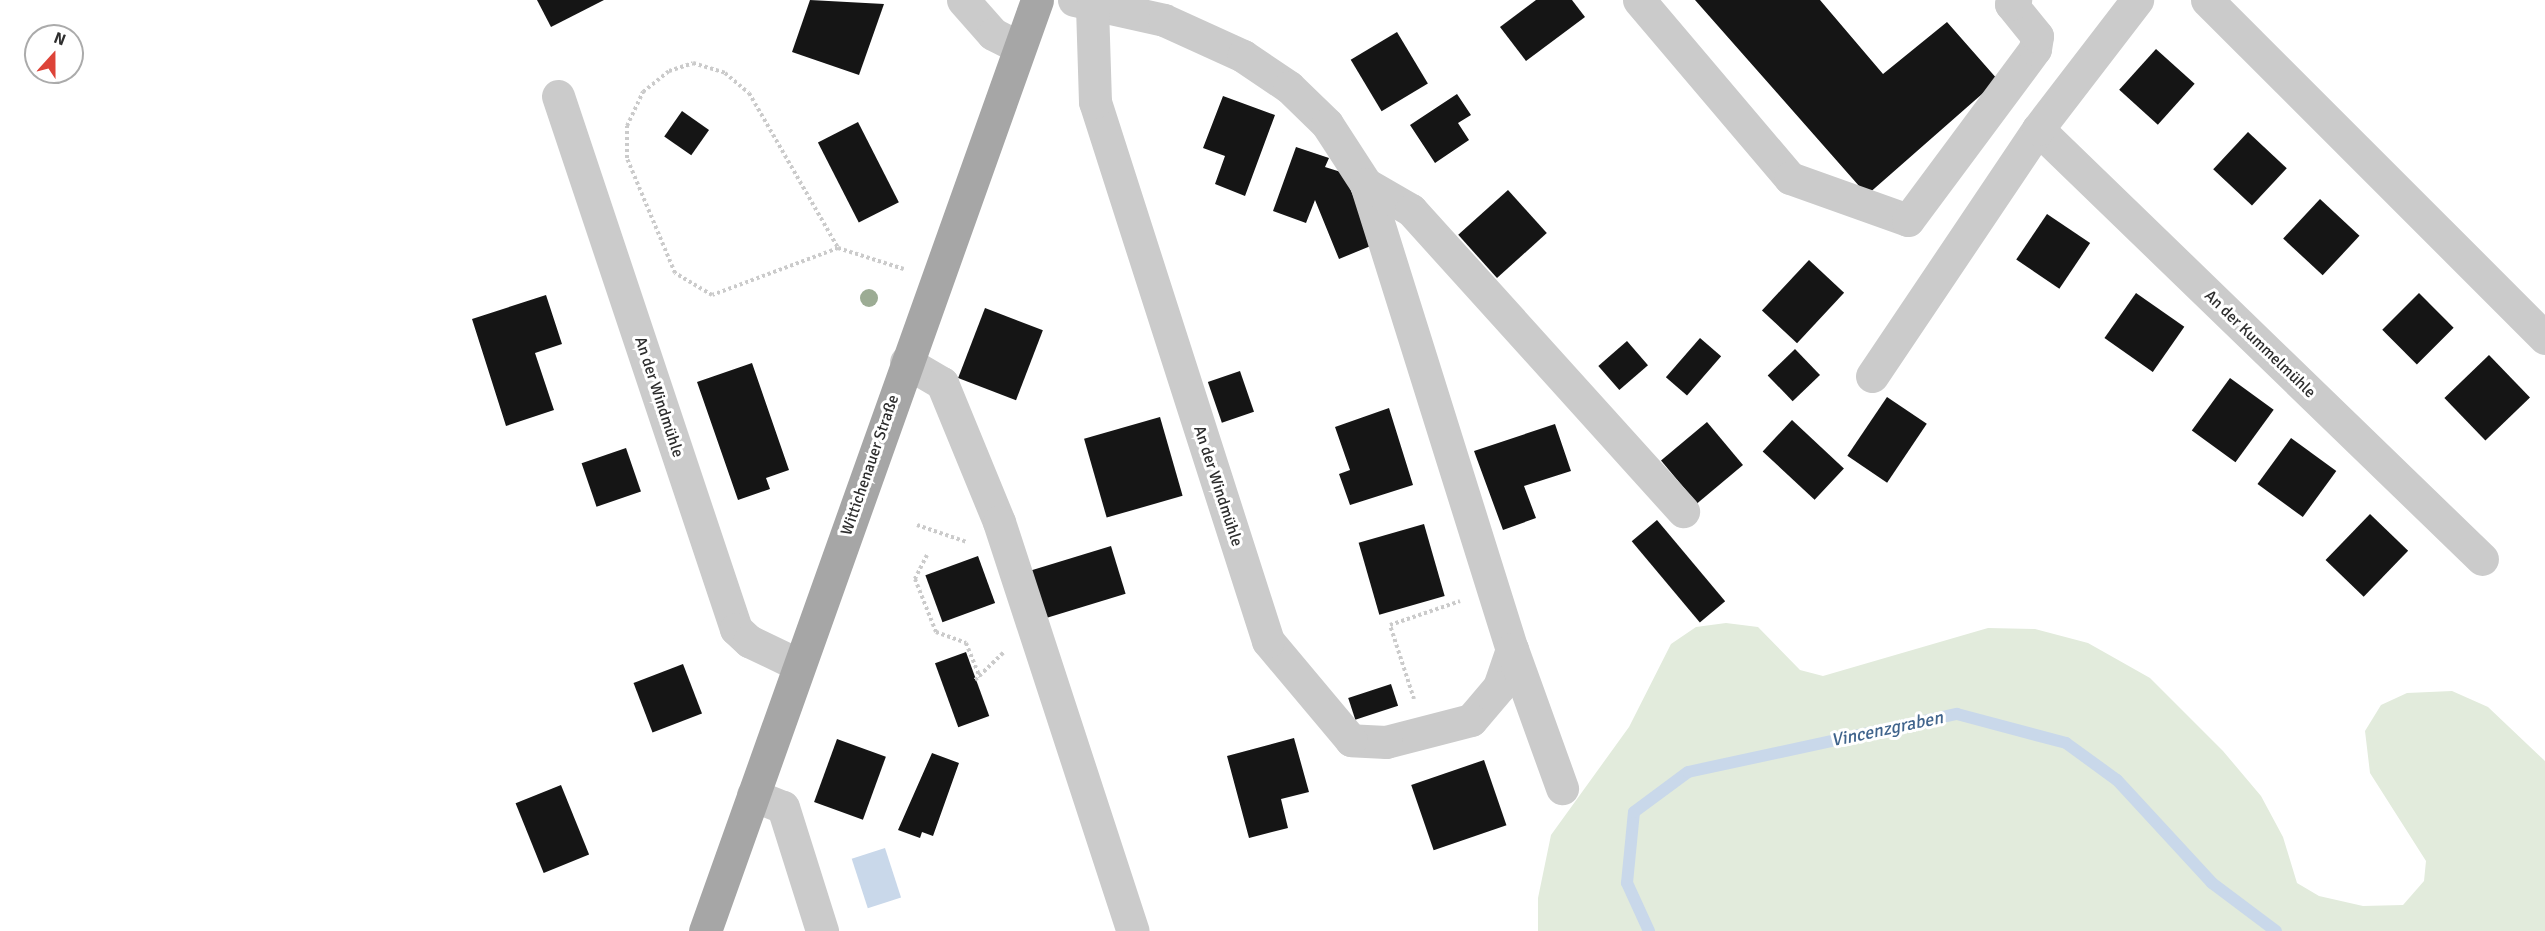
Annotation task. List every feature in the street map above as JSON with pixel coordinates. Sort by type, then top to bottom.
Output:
[{"type":"main road","name":"Wittichenauer Straße","points":[[705,931],[1037,0]]},
{"type":"street","points":[[963,0],[993,34],[1020,46]]},
{"type":"street","points":[[1640,0],[1790,178],[1908,220],[2035,49],[2034,30],[2011,1]]},
{"type":"street","points":[[1872,376],[2038,129],[2137,0]]},
{"type":"street","points":[[2207,0],[2545,338]]},
{"type":"street","name":"An der Windmühle","points":[[1512,649],[1499,687],[1471,720],[1426,734],[1386,742],[1351,740],[1268,641],[1095,102],[1083,4],[1164,20],[1244,56],[1289,87],[1327,124],[1366,183],[1512,649],[1562,788]]},
{"type":"street","name":"An der Windmühle","points":[[558,96],[736,629],[749,641],[799,665]]},
{"type":"street","name":"An der Kummelmühle","points":[[2038,129],[2482,559]]},
{"type":"street","name":"An der Windmühle","points":[[1366,183],[1411,210],[1683,510]]},
{"type":"street","points":[[906,362],[942,383],[999,522],[1133,931]]},
{"type":"street","points":[[753,795],[783,807],[822,931]]},
{"type":"path","points":[[838,248],[741,86],[725,73],[693,63],[669,70],[643,92],[627,126],[627,158],[675,273],[712,295],[838,248],[908,270]]},
{"type":"path","points":[[927,555],[915,579],[936,632],[966,643],[980,677]]},
{"type":"path","points":[[1426,734],[1390,625],[1493,589]]},
{"type":"green space","points":[[1726,623],[1758,627],[1800,670],[1823,676],[1988,628],[2035,629],[2088,643],[2150,678],[2223,751],[2261,796],[2283,837],[2297,883],[2319,896],[2363,906],[2403,905],[2424,881],[2426,861],[2370,773],[2365,731],[2381,705],[2407,693],[2452,691],[2488,707],[2545,761],[2545,931],[1538,931],[1538,898],[1551,835],[1629,727],[1671,644],[1696,627]]},
{"type":"water","points":[[885,848],[901,897],[868,908],[852,859]]},
{"type":"building","points":[[537,0],[604,0],[551,27]]},
{"type":"building","points":[[810,0],[884,4],[859,75],[792,52]]},
{"type":"building","points":[[1536,0],[1572,0],[1585,17],[1526,61],[1500,27]]},
{"type":"building","points":[[1695,0],[1820,0],[1883,74],[1947,22],[1998,80],[1867,195]]},
{"type":"building","points":[[1397,32],[1428,83],[1382,111],[1351,60]]},
{"type":"building","points":[[2156,49],[2195,84],[2158,125],[2119,90]]},
{"type":"building","points":[[1457,94],[1471,115],[1458,123],[1469,140],[1435,163],[1410,125]]},
{"type":"building","points":[[1223,96],[1275,115],[1245,196],[1215,184],[1225,156],[1203,148]]},
{"type":"building","points":[[682,111],[709,130],[691,155],[664,136]]},
{"type":"building","points":[[858,122],[899,202],[859,223],[818,142]]},
{"type":"building","points":[[2248,132],[2287,168],[2252,205],[2213,169]]},
{"type":"building","points":[[1296,147],[1329,158],[1325,167],[1344,173],[1373,245],[1339,259],[1315,200],[1306,223],[1273,211]]},
{"type":"building","points":[[1508,190],[1547,233],[1497,278],[1458,235]]},
{"type":"building","points":[[2320,199],[2359,236],[2323,275],[2283,238]]},
{"type":"building","points":[[2047,214],[2090,243],[2059,289],[2016,260]]},
{"type":"building","points":[[1809,260],[1844,293],[1797,343],[1762,310]]},
{"type":"building","points":[[2136,293],[2184,327],[2153,372],[2104,338]]},
{"type":"building","points":[[2419,293],[2454,328],[2417,364],[2382,330]]},
{"type":"building","points":[[546,295],[562,344],[535,353],[554,410],[506,426],[472,319]]},
{"type":"building","points":[[985,308],[1043,330],[1016,400],[958,378]]},
{"type":"building","points":[[1700,338],[1721,356],[1687,396],[1666,377]]},
{"type":"building","points":[[1627,341],[1648,365],[1619,390],[1598,366]]},
{"type":"building","points":[[1795,349],[1820,375],[1793,401],[1768,375]]},
{"type":"building","points":[[2489,355],[2530,397],[2485,441],[2444,398]]},
{"type":"building","points":[[752,363],[789,470],[766,478],[770,489],[738,500],[697,382]]},
{"type":"building","points":[[1240,371],[1254,412],[1222,423],[1208,382]]},
{"type":"building","points":[[2230,378],[2274,410],[2235,462],[2192,431]]},
{"type":"building","points":[[1887,397],[1927,424],[1887,483],[1847,456]]},
{"type":"building","points":[[1389,408],[1413,485],[1350,505],[1339,474],[1350,470],[1335,427]]},
{"type":"building","points":[[1160,417],[1183,496],[1107,518],[1084,439]]},
{"type":"building","points":[[1792,420],[1844,468],[1815,500],[1763,451]]},
{"type":"building","points":[[1707,422],[1743,465],[1697,503],[1661,461]]},
{"type":"building","points":[[1555,424],[1571,471],[1524,486],[1536,518],[1503,530],[1474,451]]},
{"type":"building","points":[[2291,438],[2336,471],[2303,517],[2257,484]]},
{"type":"building","points":[[626,448],[641,491],[597,507],[582,463]]},
{"type":"building","points":[[2370,514],[2408,551],[2364,597],[2326,560]]},
{"type":"building","points":[[1657,520],[1725,601],[1700,622],[1632,541]]},
{"type":"building","points":[[1424,524],[1445,596],[1379,615],[1359,543]]},
{"type":"building","points":[[1111,546],[1126,594],[1046,618],[1032,570]]},
{"type":"building","points":[[978,556],[995,603],[942,622],[925,575]]},
{"type":"building","points":[[966,652],[989,716],[958,727],[935,663]]},
{"type":"building","points":[[683,664],[702,713],[653,732],[634,683]]},
{"type":"building","points":[[1391,684],[1398,706],[1355,720],[1348,698]]},
{"type":"building","points":[[1294,738],[1309,792],[1281,799],[1288,828],[1249,838],[1227,756]]},
{"type":"building","points":[[837,739],[886,757],[863,820],[814,802]]},
{"type":"building","points":[[932,753],[959,763],[933,836],[922,832],[920,838],[898,830]]},
{"type":"building","points":[[1484,760],[1506,825],[1434,850],[1411,785]]},
{"type":"building","points":[[561,785],[589,855],[544,873],[516,803]]},
{"type":"waterway","name":"Vincenzgraben","points":[[1649,931],[1627,883],[1634,812],[1688,772],[1957,714],[2066,743],[2117,780],[2212,883],[2276,931]]}]
